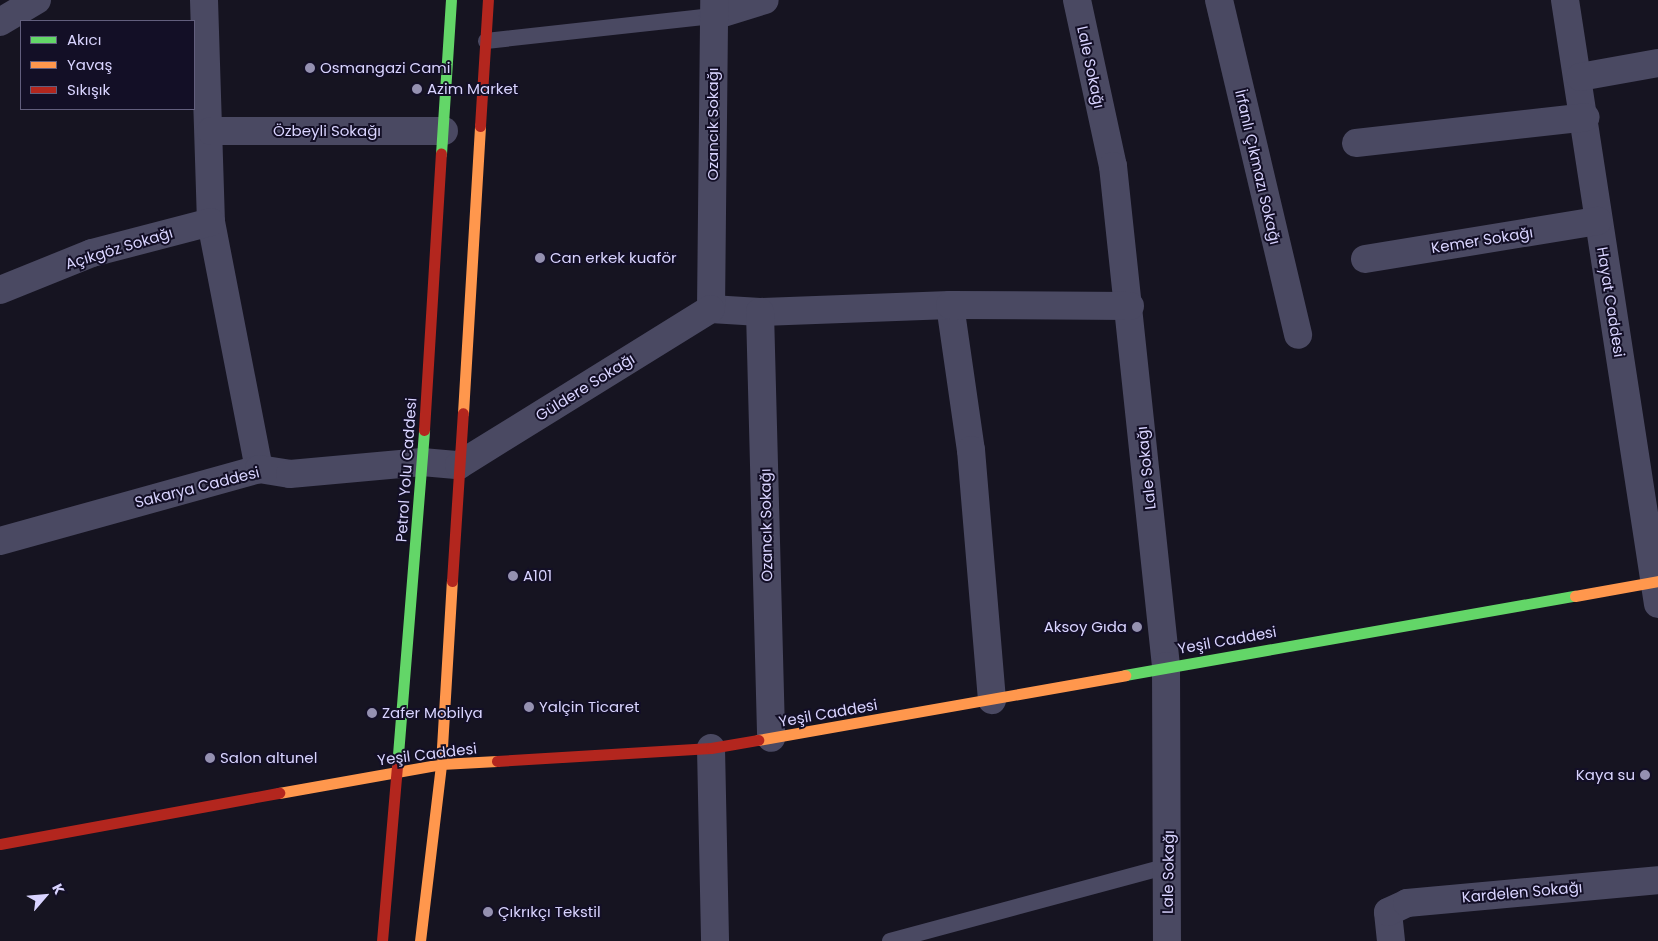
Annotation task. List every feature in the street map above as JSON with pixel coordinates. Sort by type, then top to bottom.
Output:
[{"type":"main road","name":"Petrol Yolu Caddesi","points":[[382,941],[399,772],[422,462],[452,0]]},
{"type":"main road","points":[[420,941],[441,764],[488,0]]},
{"type":"main road","name":"Yeşil Caddesi","points":[[0,844],[441,764],[711,748],[992,700],[1166,666],[1657,588]]},
{"type":"street","points":[[0,22],[37,0]]},
{"type":"street","points":[[204,0],[211,131],[211,222],[259,469]]},
{"type":"street","points":[[714,8],[765,0]]},
{"type":"street","name":"Lale Sokağı","points":[[1077,0],[1113,166],[1130,306],[1166,666],[1167,941]]},
{"type":"street","name":"İrfanlı Çıkmazı Sokağı","points":[[1219,0],[1298,335]]},
{"type":"street","name":"Hayat Caddesi","points":[[1565,0],[1580,76],[1598,221],[1657,588]]},
{"type":"street","name":"Ozancık Sokağı","points":[[712,309],[714,8]]},
{"type":"street","points":[[1580,76],[1658,62]]},
{"type":"street","points":[[1356,143],[1586,117]]},
{"type":"street","name":"Özbeyli Sokağı","points":[[211,131],[444,131]]},
{"type":"street","name":"Kemer Sokağı","points":[[1365,259],[1598,221]]},
{"type":"street","name":"Açıkgöz Sokağı","points":[[0,290],[92,253],[211,222]]},
{"type":"street","points":[[950,305],[971,450],[992,700]]},
{"type":"street","points":[[712,309],[760,312],[950,305],[1130,306]]},
{"type":"street","name":"Güldere Sokağı","points":[[459,465],[712,309]]},
{"type":"street","name":"Ozancık Sokağı","points":[[760,312],[771,738]]},
{"type":"street","name":"Sakarya Caddesi","points":[[0,541],[259,469],[290,474],[422,462],[459,465]]},
{"type":"street","points":[[711,748],[715,941]]},
{"type":"street","name":"Kardelen Sokağı","points":[[1391,941],[1388,912],[1407,903],[1440,898],[1658,880]]},
{"type":"lane","points":[[486,41],[714,8]]},
{"type":"lane","points":[[890,941],[1168,866]]},
{"type":"traffic: fast","points":[[441,154],[451,0]]},
{"type":"traffic: fast","points":[[397,767],[424,430]]},
{"type":"traffic: fast","points":[[1125,675],[1575,596]]},
{"type":"traffic: slow","points":[[463,413],[480,126]]},
{"type":"traffic: slow","points":[[420,941],[441,764],[452,581]]},
{"type":"traffic: slow","points":[[1575,596],[1658,581]]},
{"type":"traffic: slow","points":[[758,740],[1125,675]]},
{"type":"traffic: slow","points":[[279,793],[441,764],[497,761]]},
{"type":"traffic: jam","points":[[480,126],[488,0]]},
{"type":"traffic: jam","points":[[424,430],[441,154]]},
{"type":"traffic: jam","points":[[452,581],[463,413]]},
{"type":"traffic: jam","points":[[497,761],[711,748],[758,740]]},
{"type":"traffic: jam","points":[[382,941],[397,767]]},
{"type":"traffic: jam","points":[[0,844],[279,793]]},
{"type":"place","name":"Osmangazi Cami","points":[[310,68]]},
{"type":"place","name":"Azim Market","points":[[417,89]]},
{"type":"place","name":"Can erkek kuaför","points":[[540,258]]},
{"type":"place","name":"A101","points":[[513,576]]},
{"type":"place","name":"Aksoy Gıda","points":[[1137,627]]},
{"type":"place","name":"Yalçin Ticaret","points":[[529,707]]},
{"type":"place","name":"Zafer Mobilya","points":[[372,713]]},
{"type":"place","name":"Salon altunel","points":[[210,758]]},
{"type":"place","name":"Kaya su","points":[[1645,775]]},
{"type":"place","name":"Çıkrıkçı Tekstil","points":[[488,912]]}]
